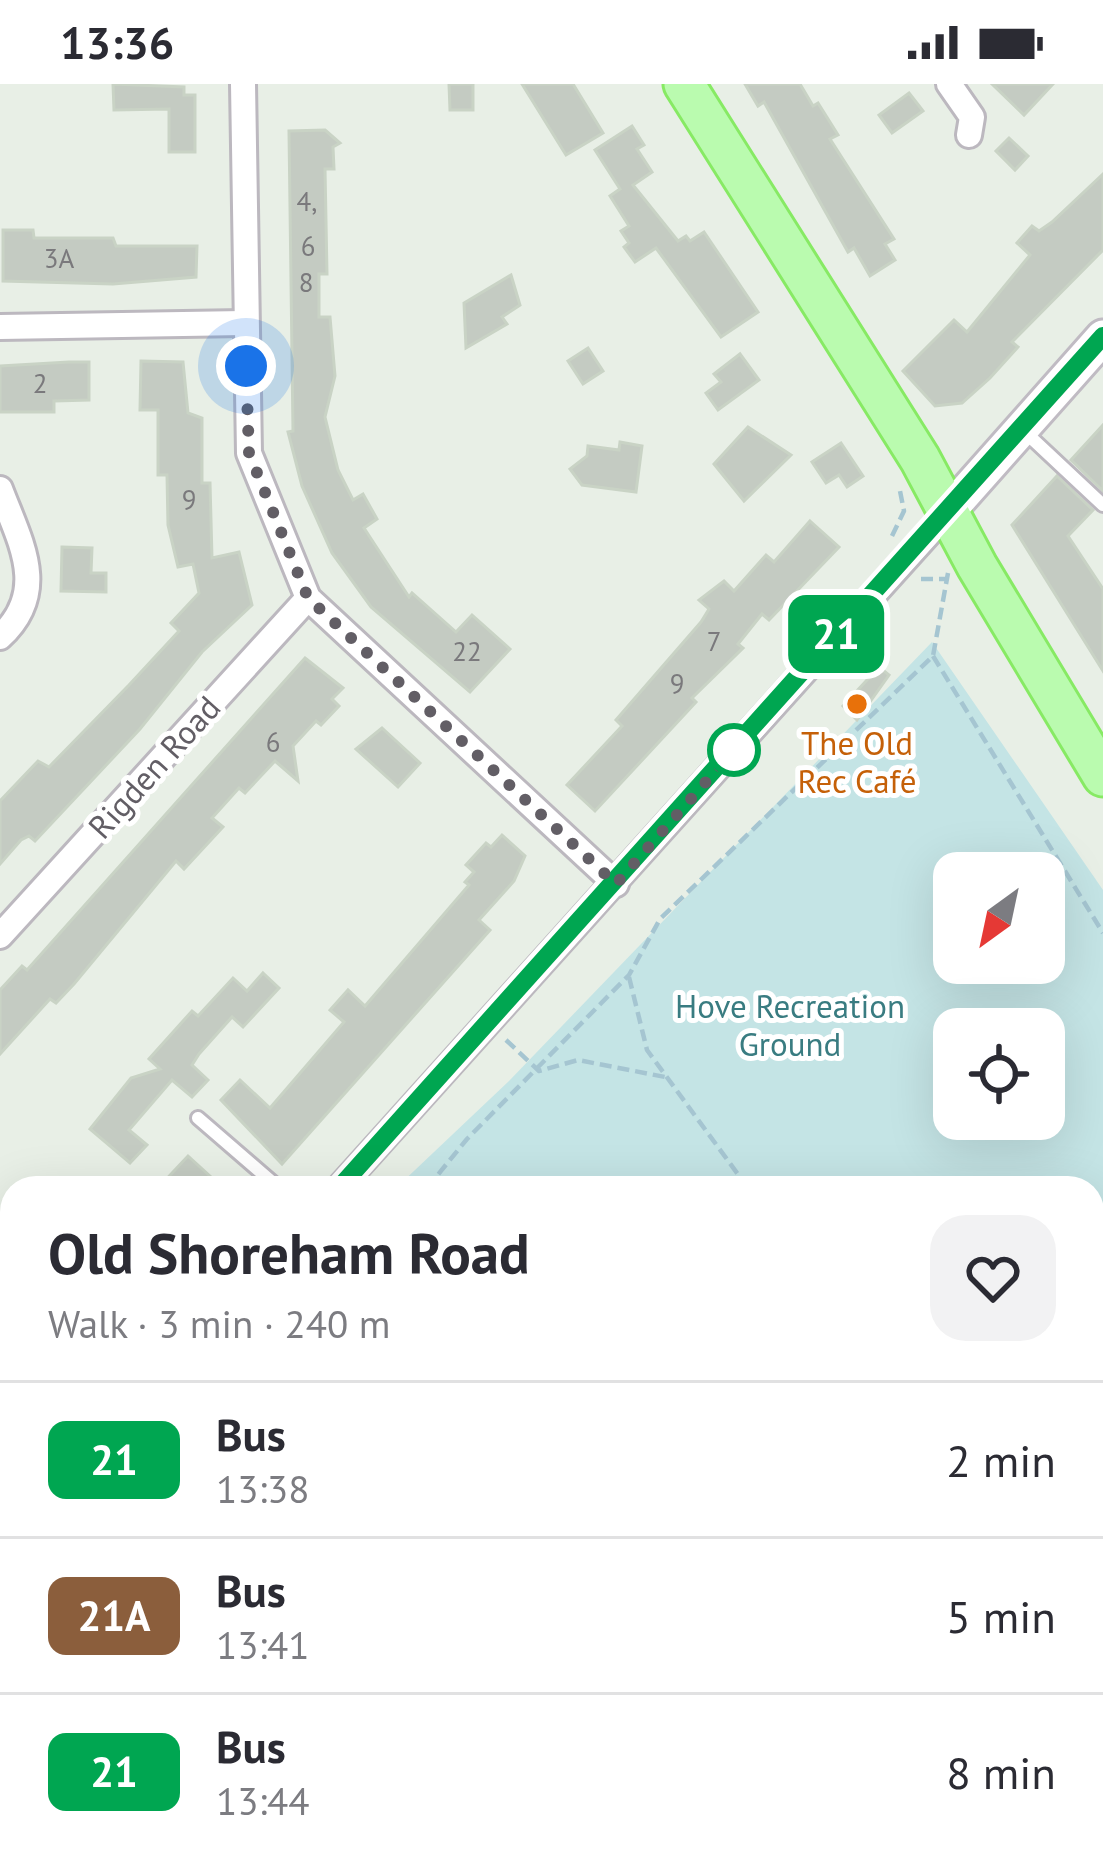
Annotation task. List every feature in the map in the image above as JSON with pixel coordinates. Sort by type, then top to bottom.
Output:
[{"type":"main road","points":[[684,84],[920,459],[947,513],[1103,776]]},
{"type":"main road","points":[[947,513],[1103,337]]},
{"type":"street","points":[[243,84],[249,453],[308,598],[616,884]]},
{"type":"street","points":[[949,84],[972,117],[969,135]]},
{"type":"street","points":[[0,327],[244,322]]},
{"type":"street","points":[[0,489],[29,565],[30,587],[20,612],[0,637]]},
{"type":"street","points":[[350,1176],[947,513]]},
{"type":"street","name":"Rigden Road","points":[[0,936],[308,598]]},
{"type":"lane","points":[[1022,430],[1103,505]]},
{"type":"lane","points":[[198,1118],[265,1176]]},
{"type":"path","points":[[900,489],[904,511],[890,542],[883,581],[944,578],[963,589],[987,582]]},
{"type":"path","points":[[437,1176],[467,1138],[629,975],[660,919],[933,656],[944,578]]},
{"type":"path","points":[[933,656],[1103,933]]},
{"type":"path","points":[[629,975],[647,1050],[739,1176]]},
{"type":"path","points":[[488,1024],[539,1070]]},
{"type":"path","points":[[539,1070],[578,1060],[665,1077]]},
{"type":"green space","name":"Hove Recreation Ground","points":[[932,642],[1103,890],[1103,1176],[409,1176],[509,1081]]},
{"type":"building","points":[[113,84],[184,87],[184,95],[195,95],[195,152],[169,152],[169,109],[114,110]]},
{"type":"building","points":[[449,84],[473,84],[473,110],[450,110]]},
{"type":"building","points":[[522,84],[573,84],[603,133],[566,155]]},
{"type":"building","points":[[745,84],[800,84],[813,106],[818,103],[838,135],[830,139],[894,239],[885,244],[895,260],[870,276],[854,248],[848,252],[764,102],[758,106]]},
{"type":"building","points":[[992,84],[1053,84],[1024,115]]},
{"type":"building","points":[[909,93],[923,111],[892,133],[879,115]]},
{"type":"building","points":[[632,126],[644,145],[637,149],[652,172],[633,185],[678,241],[686,236],[690,241],[704,232],[758,312],[721,337],[656,248],[635,262],[624,247],[629,243],[621,231],[629,226],[610,196],[620,189],[595,150]]},
{"type":"building","points":[[325,130],[340,143],[333,147],[334,169],[325,169],[327,274],[319,274],[319,317],[330,317],[335,376],[325,417],[338,470],[353,500],[363,494],[377,519],[364,528],[409,597],[412,593],[456,632],[472,615],[510,649],[470,692],[371,607],[332,553],[302,486],[288,432],[293,431],[289,131]]},
{"type":"building","points":[[1009,138],[1028,156],[1015,170],[996,151]]},
{"type":"building","points":[[1103,174],[1103,250],[1012,342],[1018,347],[990,378],[962,403],[935,406],[903,371],[954,320],[967,332],[1030,255],[1017,243],[1032,226],[1039,231],[1052,222]]},
{"type":"building","points":[[3,230],[33,230],[34,238],[113,238],[116,246],[197,246],[196,277],[113,284],[3,281]]},
{"type":"building","points":[[511,275],[520,305],[502,317],[507,324],[466,348],[464,303]]},
{"type":"building","points":[[588,348],[603,371],[583,384],[568,361]]},
{"type":"building","points":[[740,354],[759,380],[718,410],[706,393],[721,382],[714,374]]},
{"type":"building","points":[[141,361],[183,362],[188,413],[202,418],[202,483],[210,483],[212,558],[239,552],[252,605],[202,652],[140,729],[35,841],[29,836],[21,840],[0,864],[0,801],[38,761],[49,767],[129,685],[179,631],[171,623],[199,593],[193,564],[178,567],[168,525],[167,475],[158,475],[158,410],[140,410]]},
{"type":"building","points":[[89,362],[89,400],[54,401],[54,412],[0,412],[0,366]]},
{"type":"building","points":[[1103,425],[1103,491],[1071,460]]},
{"type":"building","points":[[748,427],[791,455],[744,501],[714,464]]},
{"type":"building","points":[[620,442],[642,446],[636,492],[582,485],[570,469],[587,456],[588,446],[619,450]]},
{"type":"building","points":[[841,443],[863,476],[847,487],[839,475],[826,483],[812,462]]},
{"type":"building","points":[[1057,476],[1093,510],[1068,536],[1103,589],[1103,671],[1012,525]]},
{"type":"building","points":[[810,521],[839,547],[769,620],[762,614],[738,644],[743,648],[692,698],[696,702],[595,811],[567,785],[622,726],[616,720],[701,622],[709,609],[699,600],[724,581],[734,591],[766,555],[774,562]]},
{"type":"building","points":[[62,547],[92,548],[91,573],[106,573],[106,592],[61,591]]},
{"type":"building","points":[[305,658],[343,688],[332,699],[339,706],[321,725],[316,721],[293,746],[298,781],[275,761],[245,793],[239,788],[212,818],[223,827],[184,869],[176,861],[74,984],[56,1003],[50,999],[0,1054],[0,990],[22,966],[27,970]]},
{"type":"building","points":[[879,667],[889,675],[857,720],[843,706]]},
{"type":"building","points":[[382,728],[420,763],[398,787],[356,749]]},
{"type":"building","points":[[502,835],[525,856],[514,881],[479,920],[490,930],[282,1164],[221,1100],[240,1080],[270,1108],[344,1022],[330,1010],[348,990],[365,1006],[469,885],[465,882],[474,872],[466,865],[486,843],[491,847]]},
{"type":"building","points":[[263,973],[279,988],[243,1027],[232,1017],[199,1054],[192,1065],[208,1080],[192,1097],[172,1080],[129,1130],[147,1145],[130,1163],[90,1129],[131,1078],[160,1069],[149,1059],[192,1011],[198,1016],[233,978],[247,991]]},
{"type":"building","points":[[188,1156],[210,1176],[169,1176]]},
{"type":"bus line","name":"21","points":[[350,1176],[905,556],[979,481],[1103,336]]},
{"type":"place","name":"The Old Rec Café","points":[[857,704]]},
{"type":"route","points":[[246,366],[249,453],[266,505],[308,598],[616,884],[734,750]]}]
